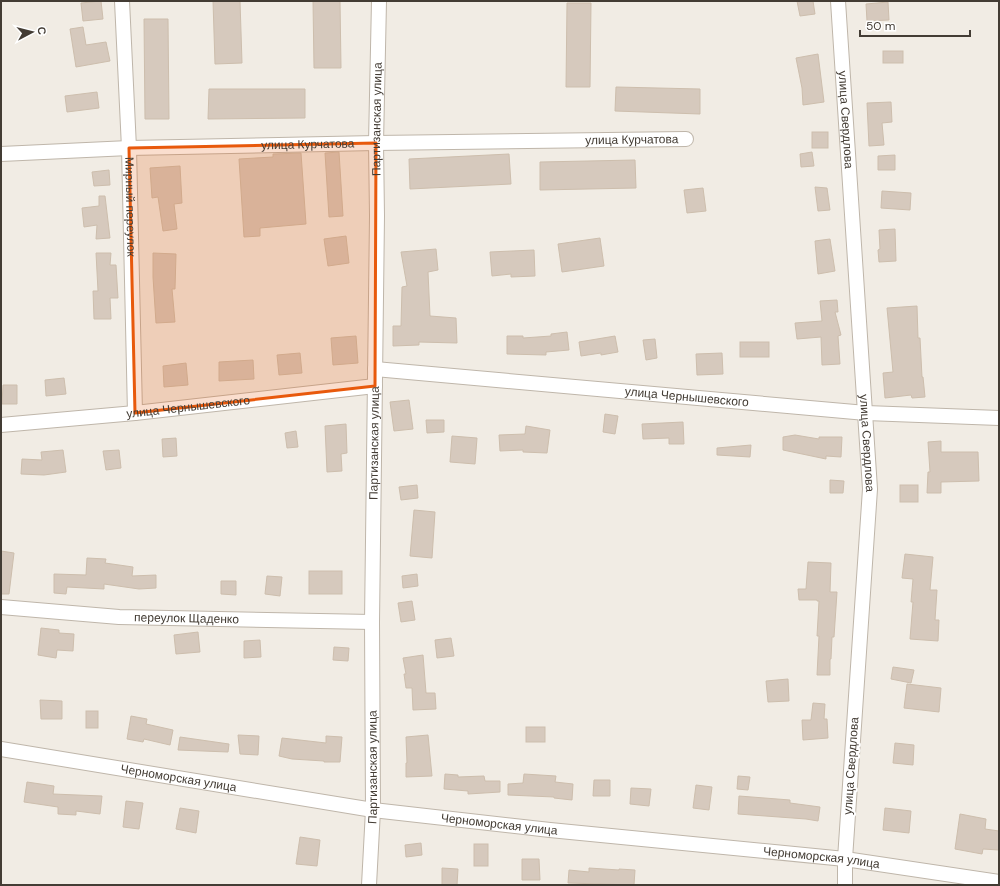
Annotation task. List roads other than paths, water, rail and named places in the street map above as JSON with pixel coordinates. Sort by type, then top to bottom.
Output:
[{"type":"street","name":"Мирный переулок","points":[[122,1],[129,148],[135,414]]},
{"type":"street","name":"Партизанская улица","points":[[369,885],[373,810],[372,622],[378,216],[376,143],[379,1]]},
{"type":"street","name":"улица Свердлова","points":[[838,1],[870,489],[845,859],[845,885]]},
{"type":"street","name":"улица Курчатова","points":[[1,154],[129,148],[686,139]]},
{"type":"street","name":"улица Чернышевского","points":[[375,369],[866,413],[999,418]]},
{"type":"street","name":"улица Чернышевского","points":[[1,425],[135,414],[375,386]]},
{"type":"street","name":"переулок Щаденко","points":[[1,607],[118,617],[372,622]]},
{"type":"street","name":"Черноморская улица","points":[[1,749],[373,810],[550,830],[845,859],[999,882]]}]
